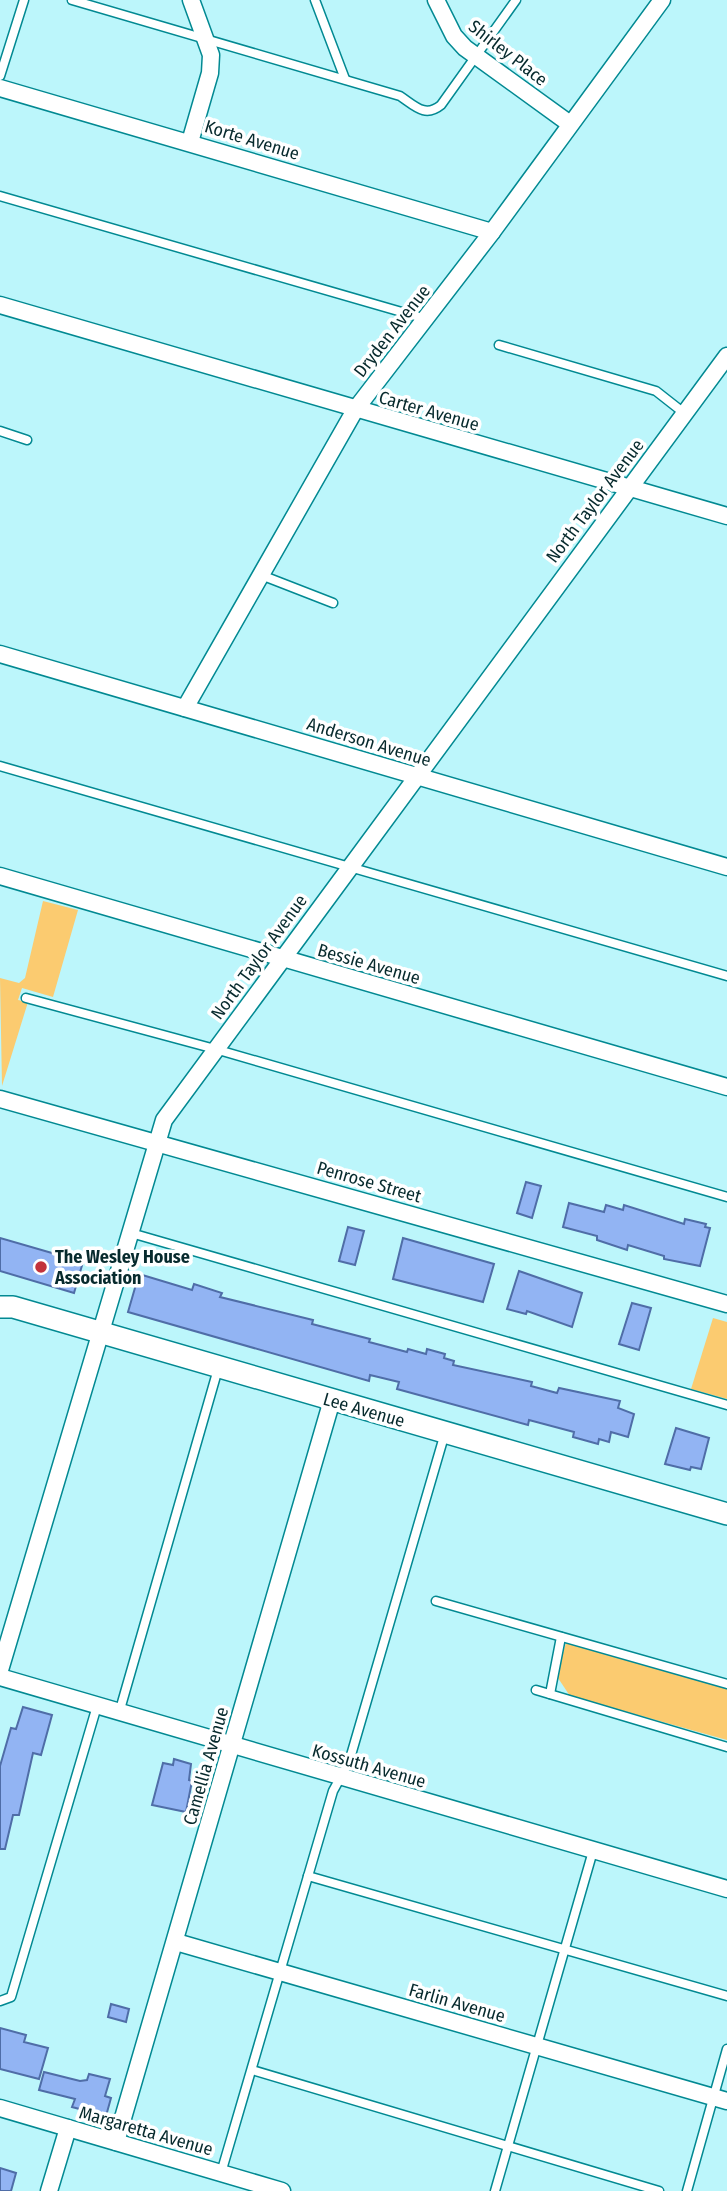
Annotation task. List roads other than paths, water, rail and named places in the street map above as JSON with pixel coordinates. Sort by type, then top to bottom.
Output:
[{"type":"street","points":[[190,142],[210,73],[211,55],[191,0]]},
{"type":"street","name":"Shirley Place","points":[[436,0],[454,36],[476,56],[570,124]]},
{"type":"street","name":"Dryden Avenue","points":[[185,708],[355,410],[492,232],[662,0]]},
{"type":"street","name":"Korte Avenue","points":[[0,88],[492,232]]},
{"type":"street","name":"Carter Avenue","points":[[1,311],[727,516]]},
{"type":"street","name":"North Taylor Avenue","points":[[0,1670],[164,1120],[727,356]]},
{"type":"street","name":"Anderson Avenue","points":[[0,653],[727,867]]},
{"type":"street","name":"Bessie Avenue","points":[[0,876],[727,1087]]},
{"type":"street","name":"Penrose Street","points":[[0,1099],[157,1141],[727,1304]]},
{"type":"street","name":"Lee Avenue","points":[[0,1307],[13,1307],[727,1514]]},
{"type":"street","name":"Camellia Avenue","points":[[116,2142],[332,1401]]},
{"type":"street","name":"Kossuth Avenue","points":[[0,1677],[727,1889]]},
{"type":"street","name":"Farlin Avenue","points":[[176,1942],[720,2099]]},
{"type":"street","name":"Margaretta Avenue","points":[[0,2108],[282,2191]]},
{"type":"street","points":[[49,2191],[68,2128]]},
{"type":"lane","points":[[0,76],[24,0]]},
{"type":"lane","points":[[72,0],[400,96],[425,112],[433,111],[516,0]]},
{"type":"lane","points":[[314,0],[345,79]]},
{"type":"lane","points":[[0,196],[426,319]]},
{"type":"lane","points":[[499,345],[656,391],[684,413]]},
{"type":"lane","points":[[0,431],[27,440]]},
{"type":"lane","points":[[261,575],[333,603]]},
{"type":"lane","points":[[0,766],[727,976]]},
{"type":"lane","points":[[26,998],[215,1049],[727,1197]]},
{"type":"lane","points":[[131,1233],[727,1405]]},
{"type":"lane","points":[[119,1713],[218,1368]]},
{"type":"lane","points":[[221,2173],[308,1876],[340,1777],[349,1762],[445,1433]]},
{"type":"lane","points":[[436,1601],[727,1684]]},
{"type":"lane","points":[[550,1694],[561,1637]]},
{"type":"lane","points":[[536,1690],[727,1746]]},
{"type":"lane","points":[[0,2001],[11,1997],[97,1706]]},
{"type":"lane","points":[[495,2191],[593,1850]]},
{"type":"lane","points":[[308,1876],[727,1996]]},
{"type":"lane","points":[[687,2191],[720,2099],[727,2049]]},
{"type":"lane","points":[[252,2070],[659,2191]]},
{"type":"place","name":"The Wesley House Association","points":[[41,1267]]}]
